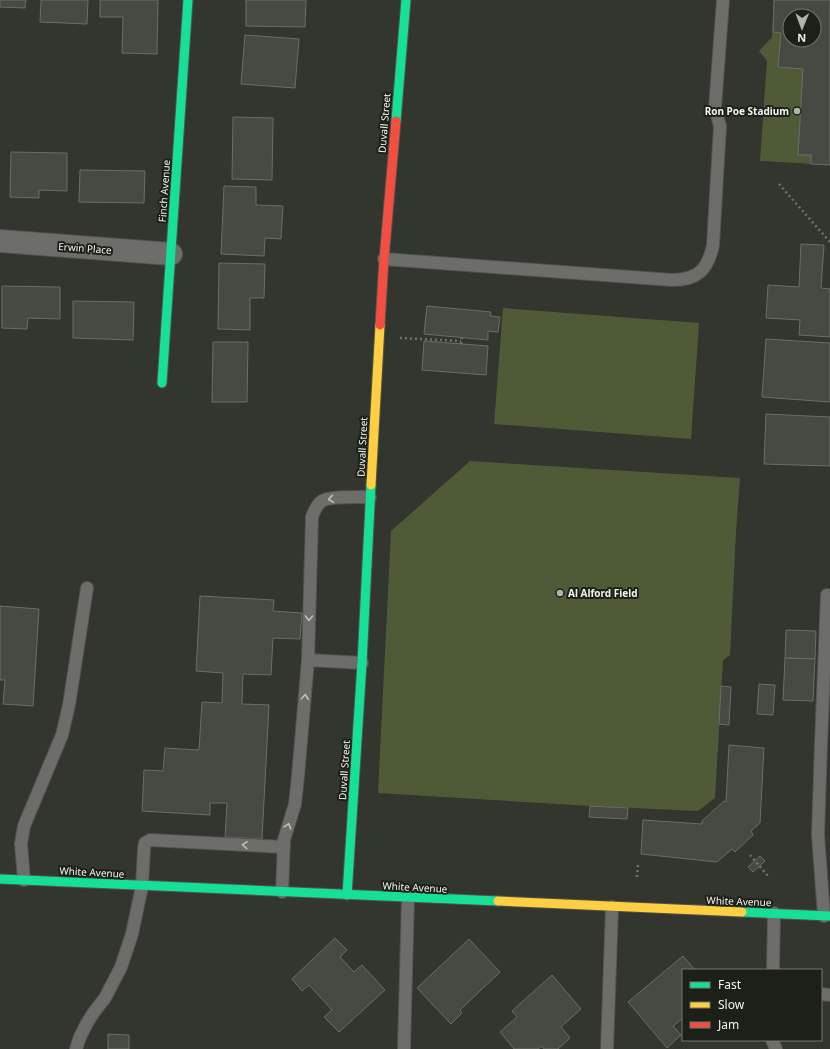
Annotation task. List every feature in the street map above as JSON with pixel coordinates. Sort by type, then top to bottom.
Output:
[{"type":"street","name":"Finch Avenue","points":[[162,383],[188,0]]},
{"type":"street","name":"Duvall Street","points":[[346,895],[362,663],[384,259],[406,0]]},
{"type":"street","name":"Erwin Place","points":[[0,241],[171,254]]},
{"type":"street","name":"White Avenue","points":[[0,879],[827,916]]},
{"type":"lane","points":[[384,259],[672,280],[686,279],[699,273],[709,260],[713,245],[720,126],[715,108],[723,0]]},
{"type":"lane","points":[[282,892],[284,840],[295,804],[297,790],[308,660],[312,517],[315,509],[322,501],[330,498],[370,497]]},
{"type":"lane","points":[[24,880],[21,844],[24,826],[62,735],[69,705],[88,588]]},
{"type":"lane","points":[[827,595],[818,835],[827,916]]},
{"type":"lane","points":[[308,660],[362,663]]},
{"type":"lane","points":[[76,1049],[80,1037],[94,1012],[105,998],[121,967],[132,934],[142,886],[145,843],[150,840],[284,847]]},
{"type":"lane","points":[[404,1049],[408,898]]},
{"type":"lane","points":[[607,1049],[612,907]]},
{"type":"lane","points":[[773,969],[774,913]]},
{"type":"path","points":[[779,184],[830,242]]},
{"type":"path","points":[[399,338],[461,341]]},
{"type":"path","points":[[750,855],[768,876]]},
{"type":"path","points":[[637,878],[638,865]]},
{"type":"green space","name":"Ron Poe Stadium","points":[[774,0],[830,0],[830,165],[760,161],[767,61],[759,51],[772,37]]},
{"type":"green space","points":[[503,308],[699,323],[691,439],[494,424]]},
{"type":"green space","name":"Al Alford Field","points":[[470,461],[740,478],[730,655],[723,660],[715,798],[698,811],[378,793],[391,531]]},
{"type":"building","points":[[0,0],[26,0],[25,8],[0,7]]},
{"type":"building","points":[[41,0],[88,0],[87,24],[40,22]]},
{"type":"building","points":[[100,0],[158,0],[157,54],[122,53],[123,17],[100,17]]},
{"type":"building","points":[[246,0],[306,0],[305,27],[246,26]]},
{"type":"building","points":[[774,0],[830,0],[830,165],[811,164],[811,155],[798,155],[803,69],[778,67],[781,33],[773,32]]},
{"type":"building","points":[[245,35],[299,39],[295,88],[241,84]]},
{"type":"building","points":[[233,117],[273,118],[272,180],[232,179]]},
{"type":"building","points":[[11,152],[67,153],[67,191],[39,190],[39,198],[10,197]]},
{"type":"building","points":[[80,170],[145,171],[144,203],[79,202]]},
{"type":"building","points":[[224,186],[256,187],[256,205],[283,206],[281,239],[265,238],[264,256],[221,254]]},
{"type":"building","points":[[801,244],[824,245],[821,288],[830,289],[830,337],[799,335],[800,320],[766,318],[768,285],[799,287]]},
{"type":"building","points":[[219,263],[265,264],[264,298],[250,298],[250,330],[218,329]]},
{"type":"building","points":[[2,286],[60,287],[60,319],[28,318],[27,329],[2,328]]},
{"type":"building","points":[[73,301],[134,302],[133,340],[73,338]]},
{"type":"building","points":[[427,306],[491,312],[490,316],[500,317],[498,332],[488,331],[488,340],[424,334]]},
{"type":"building","points":[[766,339],[830,343],[830,402],[762,397]]},
{"type":"building","points":[[424,341],[488,346],[486,375],[422,370]]},
{"type":"building","points":[[213,342],[248,342],[247,402],[212,402]]},
{"type":"building","points":[[766,414],[830,417],[830,466],[764,464]]},
{"type":"building","points":[[200,596],[274,600],[273,611],[302,613],[300,639],[273,638],[271,675],[243,674],[242,704],[269,705],[262,839],[225,837],[227,803],[210,803],[210,815],[142,811],[144,770],[163,771],[165,748],[199,750],[202,702],[222,703],[223,673],[196,671]]},
{"type":"building","points":[[0,606],[39,609],[33,706],[3,704],[5,680],[0,680]]},
{"type":"building","points":[[786,630],[816,631],[815,659],[785,658]]},
{"type":"building","points":[[785,658],[815,659],[813,701],[783,700]]},
{"type":"building","points":[[759,684],[775,685],[773,715],[757,714]]},
{"type":"building","points":[[721,686],[731,687],[729,725],[719,724]]},
{"type":"building","points":[[729,745],[764,748],[760,823],[751,831],[753,835],[735,852],[732,849],[717,862],[641,854],[643,820],[702,824],[702,821],[724,801],[726,802]]},
{"type":"building","points":[[590,806],[628,808],[627,819],[589,817]]},
{"type":"building","points":[[760,856],[765,861],[753,872],[748,867]]},
{"type":"building","points":[[335,938],[347,950],[340,957],[354,972],[362,965],[385,990],[339,1032],[324,1017],[332,1010],[309,985],[302,991],[292,979]]},
{"type":"building","points":[[469,939],[500,972],[460,1010],[462,1013],[451,1024],[417,988]]},
{"type":"building","points":[[683,956],[694,969],[682,969],[682,1019],[673,1026],[681,1035],[667,1048],[628,1002]]},
{"type":"building","points":[[552,975],[581,1009],[561,1027],[570,1038],[558,1049],[544,1049],[542,1046],[538,1049],[514,1049],[500,1032],[517,1017],[512,1011]]},
{"type":"building","points":[[108,1034],[129,1035],[129,1049],[108,1049]]},
{"type":"traffic: fast","points":[[162,383],[188,0]]},
{"type":"traffic: fast","points":[[396,121],[406,0]]},
{"type":"traffic: fast","points":[[347,895],[362,663],[371,485]]},
{"type":"traffic: fast","points":[[0,879],[498,901]]},
{"type":"traffic: fast","points":[[742,912],[830,916]]},
{"type":"traffic: slow","points":[[371,485],[380,325]]},
{"type":"traffic: slow","points":[[498,901],[742,912]]},
{"type":"traffic: jam","points":[[380,325],[396,121]]},
{"type":"place","name":"Ron Poe Stadium","points":[[797,111]]},
{"type":"place","name":"Al Alford Field","points":[[560,593]]}]
